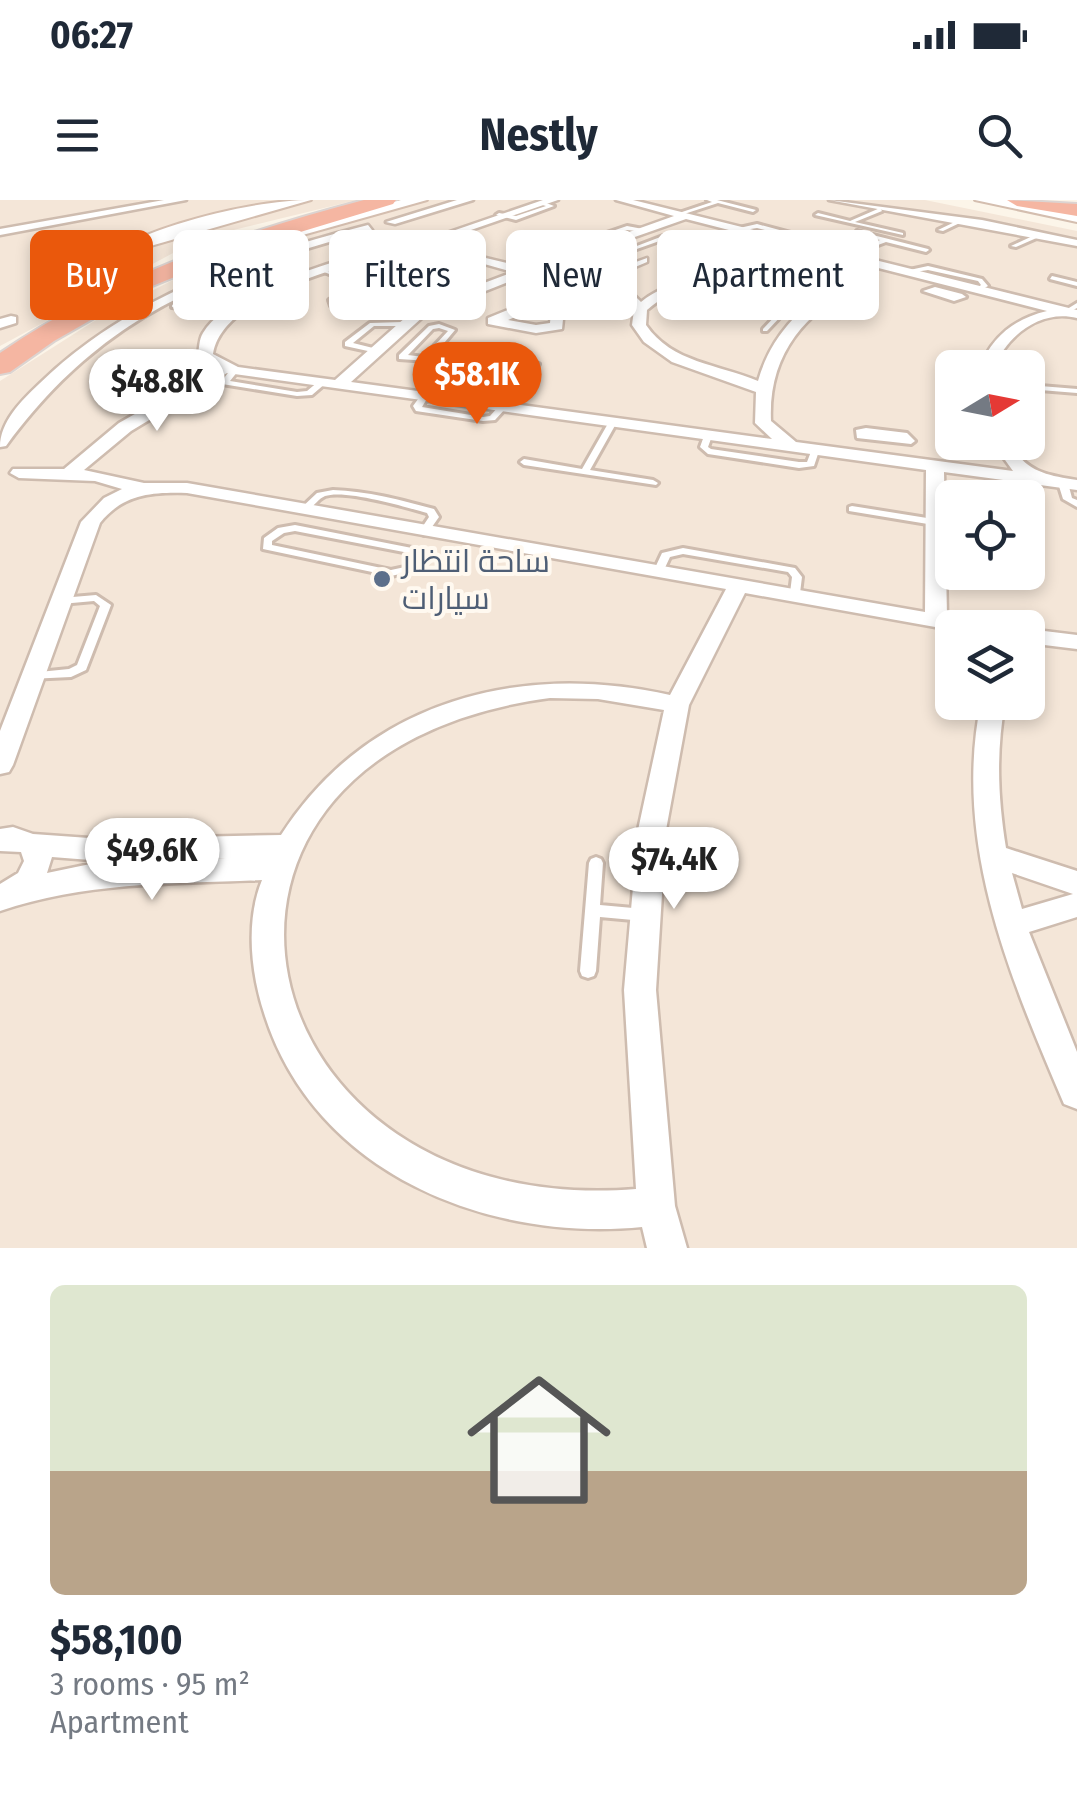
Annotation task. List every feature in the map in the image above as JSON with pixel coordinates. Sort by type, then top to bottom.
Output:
[{"type":"highway","points":[[153,255],[334,200]]},
{"type":"highway","points":[[1017,200],[1077,214]]},
{"type":"highway","points":[[1067,200],[1077,202]]},
{"type":"highway","points":[[0,366],[74,314],[160,272],[247,238],[389,219]]},
{"type":"highway","points":[[4,324],[30,310]]},
{"type":"main road","points":[[153,244],[303,200]]},
{"type":"main road","points":[[160,272],[419,200]]},
{"type":"main road","points":[[983,200],[1077,214]]},
{"type":"street","points":[[6,224],[67,218],[149,200]]},
{"type":"street","points":[[6,224],[182,200]]},
{"type":"street","points":[[0,442],[36,396],[69,363],[142,309],[238,267],[368,228],[370,222],[468,200]]},
{"type":"street","points":[[834,200],[1077,243]]},
{"type":"street","points":[[631,201],[742,230]]},
{"type":"street","points":[[463,230],[547,202]]},
{"type":"street","points":[[637,237],[646,237],[682,215]]},
{"type":"street","points":[[389,219],[412,230]]},
{"type":"street","points":[[637,263],[644,260]]},
{"type":"street","points":[[309,274],[329,267]]},
{"type":"street","points":[[879,268],[905,270],[979,289],[1031,309],[1074,310]]},
{"type":"street","points":[[331,384],[402,324],[447,298],[506,278]]},
{"type":"street","points":[[575,287],[557,326],[526,328],[494,321],[575,287]]},
{"type":"street","points":[[657,296],[641,309],[639,326],[655,345],[690,363],[762,389]]},
{"type":"street","points":[[637,305],[641,309]]},
{"type":"street","points":[[996,350],[1031,309]]},
{"type":"street","points":[[227,320],[206,339],[202,348],[205,356],[230,369],[1070,484]]},
{"type":"street","points":[[792,447],[764,423],[762,389],[768,368],[801,320]]},
{"type":"street","points":[[728,374],[768,368]]},
{"type":"street","points":[[69,474],[126,427],[230,369]]},
{"type":"street","points":[[728,438],[764,423]]},
{"type":"street","points":[[975,471],[987,460]]},
{"type":"street","points":[[1015,460],[1034,479]]},
{"type":"street","points":[[934,466],[936,480]]},
{"type":"street","points":[[18,472],[69,474],[140,488],[186,488],[424,532],[935,617]]},
{"type":"street","points":[[0,765],[78,551],[100,508],[140,488]]},
{"type":"street","points":[[666,1248],[656,1206],[640,1008],[644,914],[660,782],[677,705],[739,584]]},
{"type":"street","points":[[1045,642],[1077,642]]},
{"type":"street","points":[[656,1206],[612,1212],[558,1211],[506,1202],[422,1172],[351,1123],[323,1093],[298,1057],[270,981],[267,942],[271,904],[285,857],[314,806],[344,772],[400,732],[436,714],[474,702],[550,690],[632,694],[677,705]]},
{"type":"street","points":[[990,720],[982,765],[983,797],[994,856],[1033,985],[1077,1092]]},
{"type":"street","points":[[0,840],[13,838],[32,845],[103,850],[285,857]]},
{"type":"street","points":[[8,895],[36,871],[38,852],[32,845]]},
{"type":"street","points":[[994,856],[1077,883]]},
{"type":"street","points":[[8,895],[95,875],[285,857]]},
{"type":"street","points":[[1013,924],[1077,905]]},
{"type":"lane","points":[[682,215],[713,201],[753,210]]},
{"type":"lane","points":[[850,222],[880,210]]},
{"type":"lane","points":[[818,214],[901,234]]},
{"type":"lane","points":[[941,230],[963,220]]},
{"type":"lane","points":[[738,229],[757,226],[771,230]]},
{"type":"lane","points":[[930,227],[950,232]]},
{"type":"lane","points":[[637,233],[657,238]]},
{"type":"lane","points":[[1014,246],[1039,235]]},
{"type":"lane","points":[[637,245],[646,237]]},
{"type":"lane","points":[[879,238],[926,250]]},
{"type":"lane","points":[[879,243],[885,240]]},
{"type":"lane","points":[[1000,243],[1026,249]]},
{"type":"lane","points":[[728,246],[752,254],[735,258],[715,251],[728,246]]},
{"type":"lane","points":[[905,270],[928,268],[980,280],[985,286],[979,289]]},
{"type":"lane","points":[[321,269],[329,272]]},
{"type":"lane","points":[[1052,278],[1077,284]]},
{"type":"lane","points":[[360,284],[369,292],[346,304],[331,304],[333,300],[360,284]]},
{"type":"lane","points":[[945,291],[958,284]]},
{"type":"lane","points":[[765,330],[777,317],[795,325]]},
{"type":"lane","points":[[374,351],[348,344],[372,324],[402,324]]},
{"type":"lane","points":[[433,326],[453,329],[426,358],[404,358],[402,355],[417,341],[433,326]]},
{"type":"lane","points":[[388,337],[417,341]]},
{"type":"lane","points":[[514,358],[535,364],[523,386],[499,389],[485,381],[500,361],[514,358]]},
{"type":"lane","points":[[1045,388],[1077,391]]},
{"type":"lane","points":[[494,406],[499,389]]},
{"type":"lane","points":[[585,472],[613,422]]},
{"type":"lane","points":[[859,432],[904,435],[911,441],[884,441],[862,437],[859,432]]},
{"type":"lane","points":[[708,436],[704,447],[708,451],[799,465],[813,462],[815,450]]},
{"type":"lane","points":[[883,460],[884,441]]},
{"type":"lane","points":[[524,462],[653,483]]},
{"type":"lane","points":[[1070,484],[1068,499],[1077,504]]},
{"type":"lane","points":[[304,510],[316,498],[329,494],[398,504],[431,511],[434,517],[424,532]]},
{"type":"lane","points":[[852,508],[935,522]]},
{"type":"lane","points":[[346,538],[362,521]]},
{"type":"lane","points":[[288,528],[346,538],[413,550],[418,560],[410,570],[391,573],[270,550],[266,544],[275,532],[288,528]]},
{"type":"lane","points":[[659,570],[666,555],[683,551],[790,570],[797,576],[794,593]]},
{"type":"lane","points":[[33,676],[82,668],[106,605],[96,598],[60,602]]},
{"type":"lane","points":[[588,971],[596,863]]},
{"type":"lane","points":[[592,910],[644,914]]},
{"type":"shaded area","points":[[0,200],[357,200],[234,230],[173,230],[173,253],[153,264],[153,230],[30,230],[30,320],[48,320],[0,346]]},
{"type":"shaded area","points":[[428,200],[925,200],[1077,231],[1077,1248],[0,1248],[0,381],[96,320],[153,320],[153,290],[173,280],[173,320],[309,320],[309,235]]},
{"type":"place","name":"ساحة انتظار سيارات","points":[[382,579]]}]
